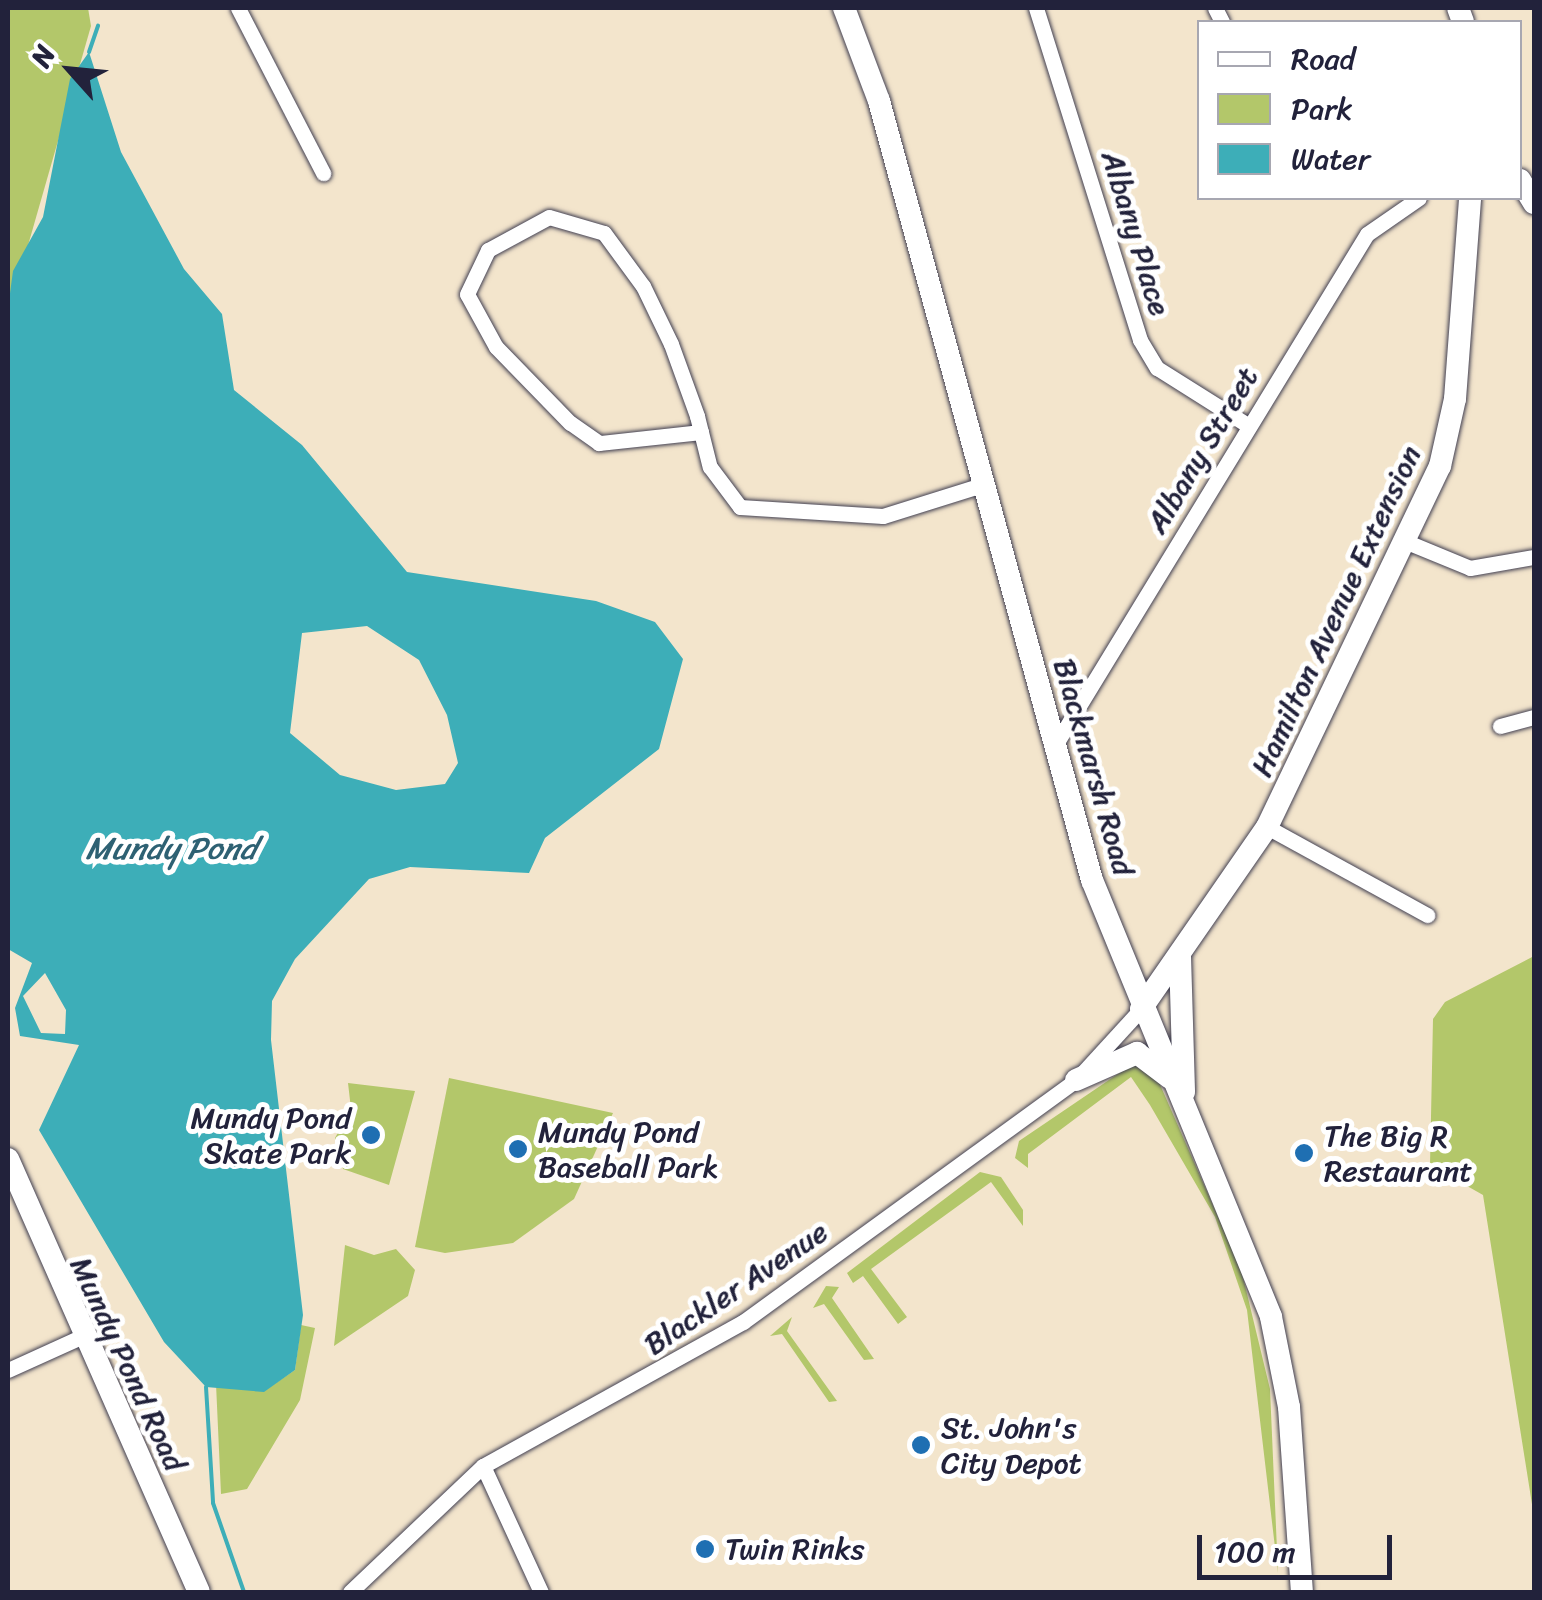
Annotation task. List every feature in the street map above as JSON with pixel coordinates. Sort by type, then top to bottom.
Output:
[{"type":"street","points":[[238,8],[324,173]]},
{"type":"street","name":"Blackmarsh Road","points":[[844,8],[985,484],[1052,750],[1141,1010],[1184,1097],[1277,1340],[1302,1592]]},
{"type":"street","name":"Albany Place","points":[[1036,8],[1140,340],[1157,368],[1249,426]]},
{"type":"street","name":"Albany Street","points":[[1052,750],[1368,234],[1416,200]]},
{"type":"street","name":"Hamilton Avenue Extension","points":[[1141,1010],[1267,827],[1406,542],[1450,432],[1470,200]]},
{"type":"street","points":[[702,432],[599,443],[570,424],[496,347],[467,294],[488,250],[549,218],[604,233],[643,286],[702,432],[710,467],[740,507],[883,516],[985,484]]},
{"type":"street","points":[[1406,542],[1470,568],[1534,557]]},
{"type":"street","points":[[1500,726],[1534,717]]},
{"type":"street","points":[[1267,827],[1427,915]]},
{"type":"street","points":[[1128,964],[1180,956],[1184,1097]]},
{"type":"street","name":"Blackler Avenue","points":[[350,1592],[483,1466],[711,1343],[1076,1080],[1141,1010]]},
{"type":"street","points":[[1076,1080],[1137,1053],[1184,1097]]},
{"type":"street","name":"Mundy Pond Road","points":[[8,1159],[199,1592]]},
{"type":"street","points":[[8,1370],[83,1336]]},
{"type":"street","points":[[483,1466],[541,1592]]},
{"type":"green space","points":[[8,8],[88,8],[91,26],[8,315]]},
{"type":"green space","points":[[1534,956],[1534,1517],[1483,1195],[1430,1165],[1433,1019],[1445,1002]]},
{"type":"green space","points":[[1134,1063],[1158,1080],[1241,1269],[1270,1389],[1278,1573],[1247,1310],[1215,1217],[1150,1105],[1131,1077],[1028,1154],[1028,1168],[1015,1158],[1019,1141]]},
{"type":"green space","name":"Mundy Pond Baseball Park","points":[[449,1078],[613,1113],[574,1199],[513,1243],[445,1253],[415,1247]]},
{"type":"green space","name":"Mundy Pond Skate Park","points":[[348,1083],[415,1091],[389,1185],[343,1169],[335,1138],[351,1109]]},
{"type":"green space","points":[[980,1172],[1001,1177],[1023,1210],[1023,1226],[991,1182],[871,1269],[907,1317],[898,1324],[863,1276],[853,1283],[847,1273]]},
{"type":"green space","points":[[345,1245],[374,1255],[396,1249],[415,1270],[408,1296],[334,1346]]},
{"type":"green space","points":[[826,1286],[839,1287],[832,1298],[874,1359],[864,1360],[824,1304],[813,1308]]},
{"type":"green space","points":[[792,1317],[787,1331],[837,1401],[829,1402],[782,1334],[770,1336]]},
{"type":"green space","points":[[301,1325],[315,1328],[300,1400],[247,1489],[221,1494],[216,1384],[264,1391],[295,1370]]},
{"type":"water","name":"Mundy Pond","points":[[89,52],[121,152],[184,269],[222,314],[234,390],[302,445],[407,572],[596,601],[655,622],[683,659],[659,749],[545,838],[529,873],[410,867],[369,879],[295,959],[272,1001],[271,1040],[303,1315],[295,1370],[264,1392],[206,1387],[164,1342],[39,1130],[79,1045],[20,1036],[15,1008],[32,963],[8,949],[8,308],[13,271],[43,217],[70,79]],"holes":[[[367,626],[419,660],[447,715],[458,763],[445,784],[396,790],[340,775],[290,733],[302,633]],[[45,973],[66,1010],[65,1034],[41,1033],[23,996]]]},
{"type":"waterway","points":[[89,52],[98,26]]},
{"type":"waterway","points":[[206,1387],[213,1503],[244,1592]]},
{"type":"place","name":"Mundy Pond Skate Park","points":[[371,1135]]},
{"type":"place","name":"Mundy Pond Baseball Park","points":[[518,1149]]},
{"type":"place","name":"The Big R Restaurant","points":[[1304,1153]]},
{"type":"place","name":"St. John's City Depot","points":[[921,1445]]},
{"type":"place","name":"Twin Rinks","points":[[705,1549]]}]
